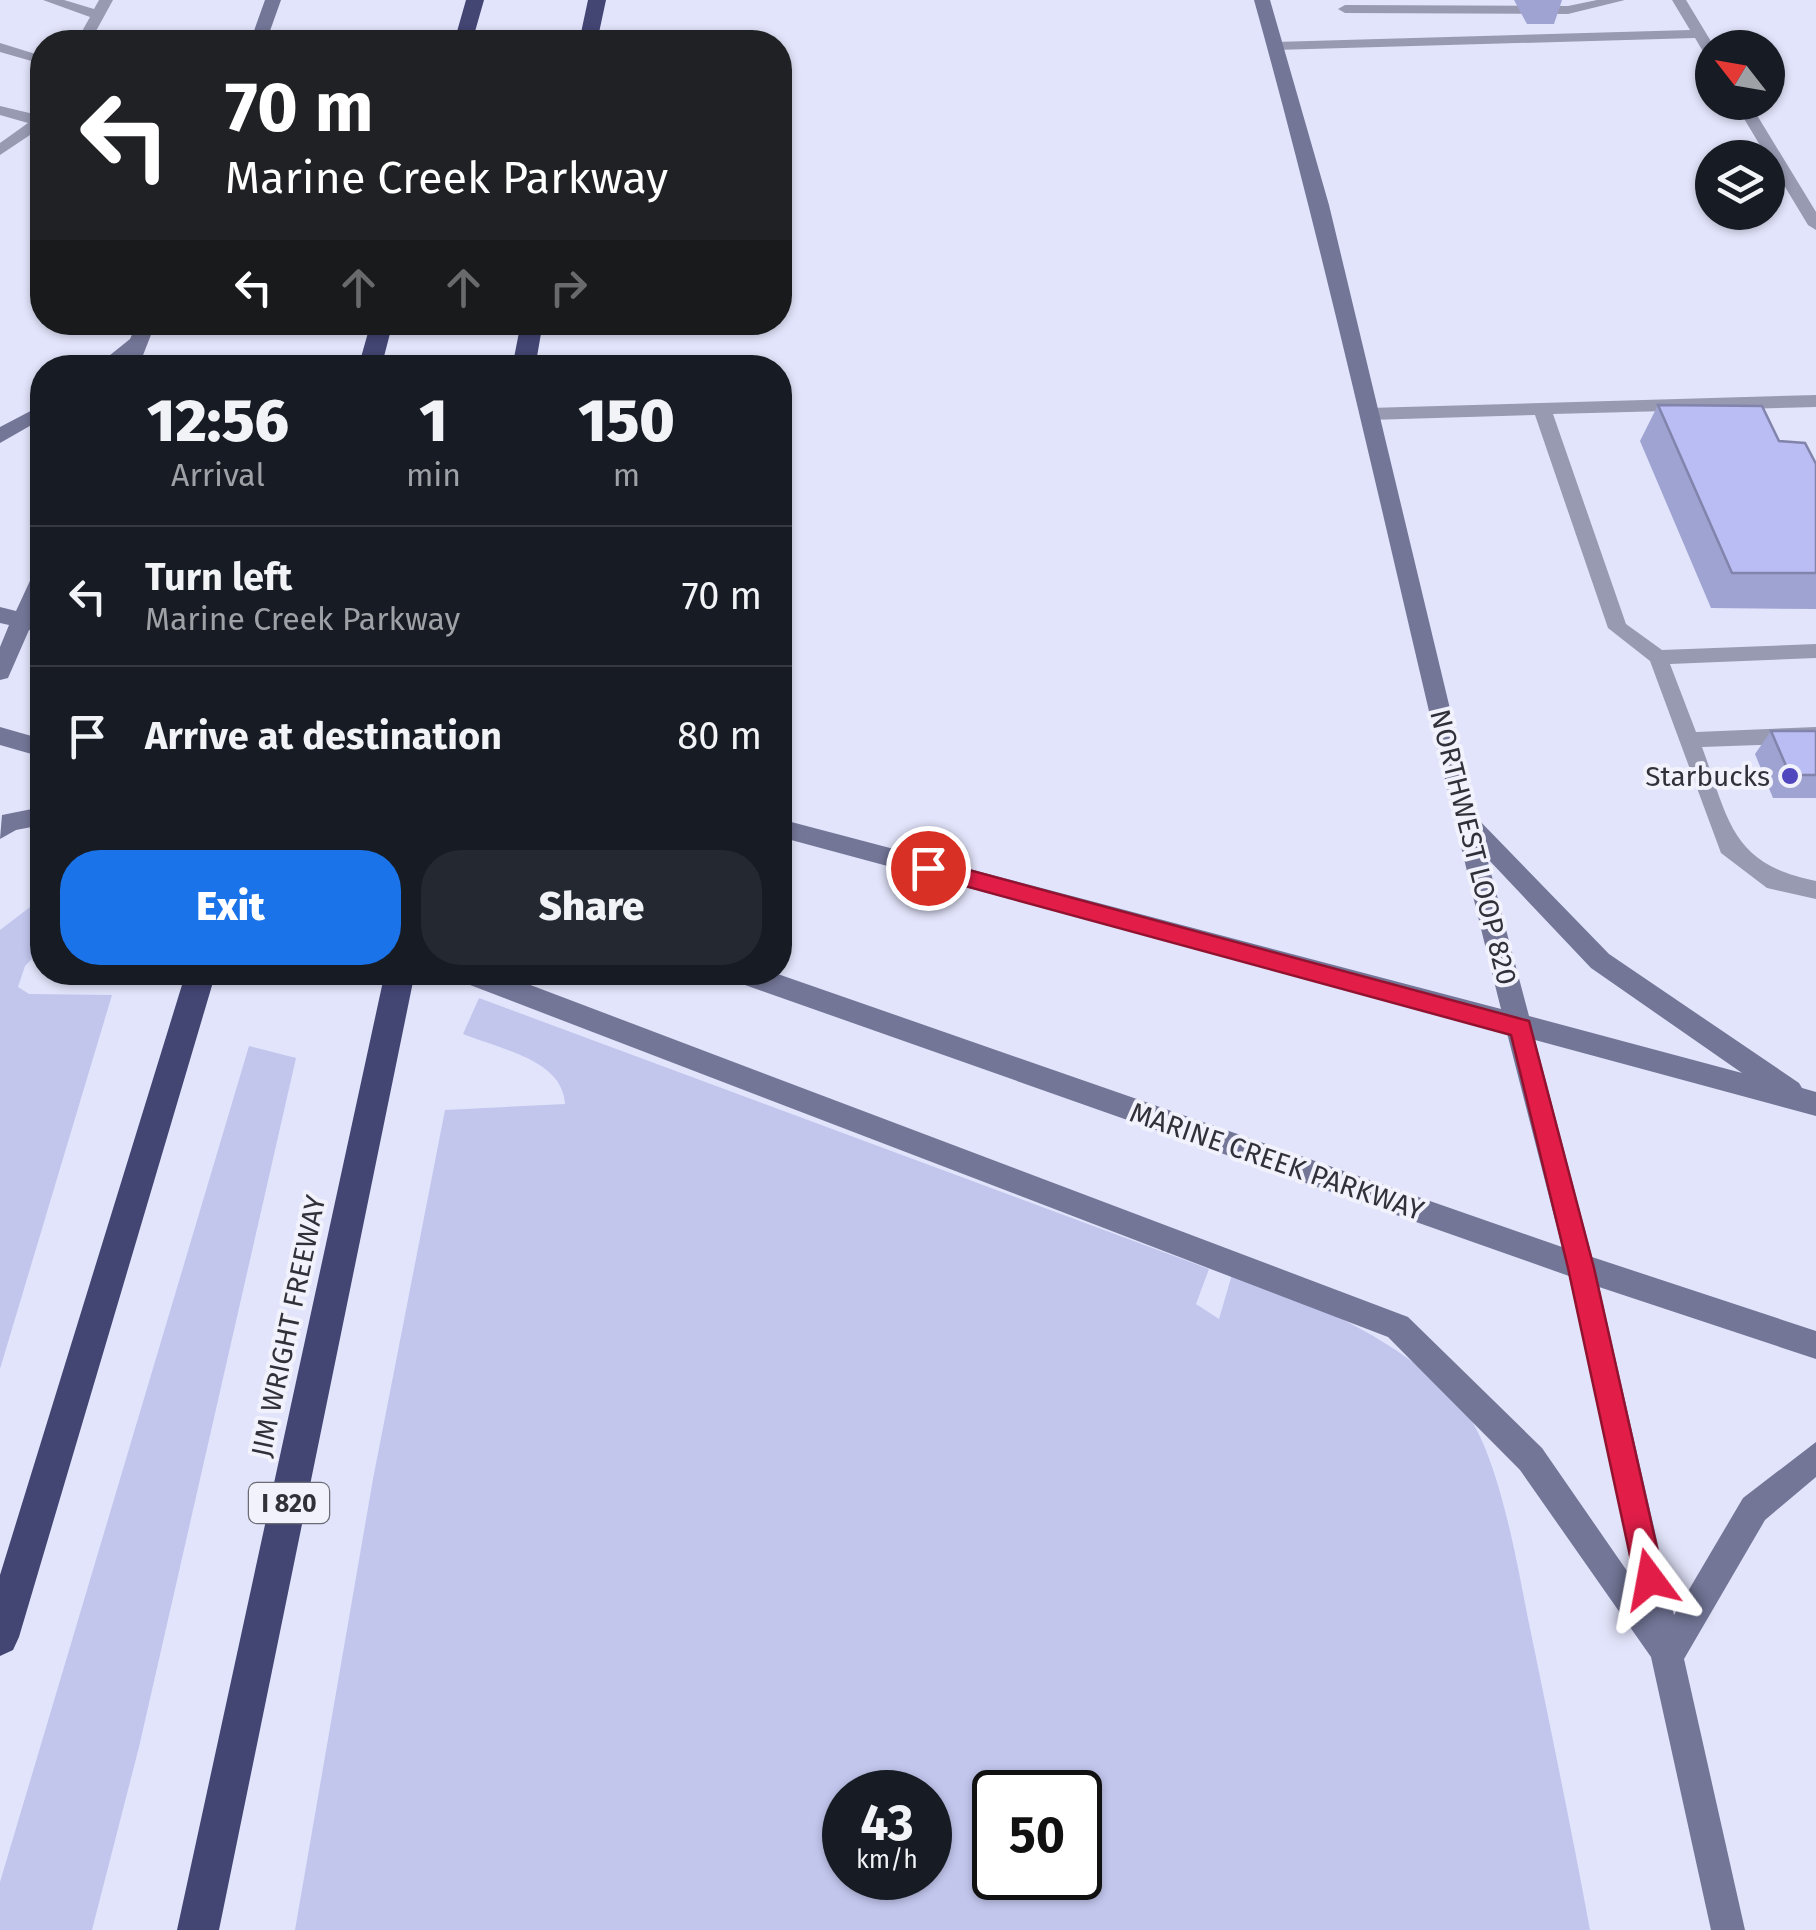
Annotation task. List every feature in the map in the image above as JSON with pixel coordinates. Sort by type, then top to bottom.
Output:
[{"type":"highway","points":[[467,30],[476,0]]},
{"type":"highway","points":[[591,30],[597,0]]},
{"type":"highway","points":[[0,1637],[198,985]]},
{"type":"highway","name":"JIM WRIGHT FREEWAY","points":[[198,1930],[397,985]]},
{"type":"main road","points":[[262,30],[273,0]]},
{"type":"main road","name":"NORTHWEST LOOP 820","points":[[1262,0],[1320,206],[1464,820],[1581,1268],[1728,1930]]},
{"type":"main road","points":[[133,355],[141,335]]},
{"type":"main road","points":[[121,355],[138,343]]},
{"type":"main road","points":[[0,436],[30,418]]},
{"type":"main road","points":[[0,672],[22,621]]},
{"type":"main road","points":[[0,736],[30,745]]},
{"type":"main road","points":[[0,830],[10,822],[30,818]]},
{"type":"main road","points":[[1464,820],[1554,918],[1600,961],[1811,1103]]},
{"type":"main road","points":[[792,831],[1811,1103]]},
{"type":"main road","points":[[500,985],[1398,1327],[1531,1459],[1667,1656],[1754,1509],[1816,1457]]},
{"type":"main road","name":"MARINE CREEK PARKWAY","points":[[777,985],[1581,1268],[1816,1345]]},
{"type":"lane","points":[[50,0],[98,15]]},
{"type":"lane","points":[[90,30],[106,0]]},
{"type":"lane","points":[[1356,44],[1343,4],[1568,10],[1618,0]]},
{"type":"lane","points":[[1679,0],[1698,30]]},
{"type":"lane","points":[[1275,46],[1695,34]]},
{"type":"lane","points":[[0,47],[30,56]]},
{"type":"lane","points":[[0,110],[30,118]]},
{"type":"lane","points":[[1753,120],[1816,225]]},
{"type":"lane","points":[[0,150],[30,129]]},
{"type":"lane","points":[[1369,414],[1816,401]]},
{"type":"lane","points":[[1542,409],[1618,628],[1658,657],[1729,847],[1776,882],[1816,890]]},
{"type":"lane","points":[[1658,657],[1816,651]]},
{"type":"lane","points":[[1690,740],[1816,735]]},
{"type":"shaded area","points":[[30,907],[30,961],[18,987],[29,994],[112,995],[0,1369],[0,930]]},
{"type":"shaded area","points":[[479,998],[1209,1269],[1196,1304],[1219,1319],[1233,1271],[1355,1326],[1384,1342],[1437,1382],[1475,1427],[1498,1484],[1590,1930],[295,1930],[373,1479],[445,1110],[565,1104],[562,1089],[553,1076],[511,1051],[463,1034]]},
{"type":"shaded area","points":[[249,1046],[296,1058],[139,1747],[92,1930],[0,1930],[0,1882]]},
{"type":"building","points":[[1658,405],[1762,406],[1779,441],[1805,443],[1816,464],[1816,573],[1732,573]]},
{"type":"building","points":[[1771,731],[1816,731],[1816,775],[1790,775]]},
{"type":"place","name":"Starbucks","points":[[1790,776]]},
{"type":"route","points":[[928,868],[1521,1028],[1581,1268],[1650,1579]]}]
